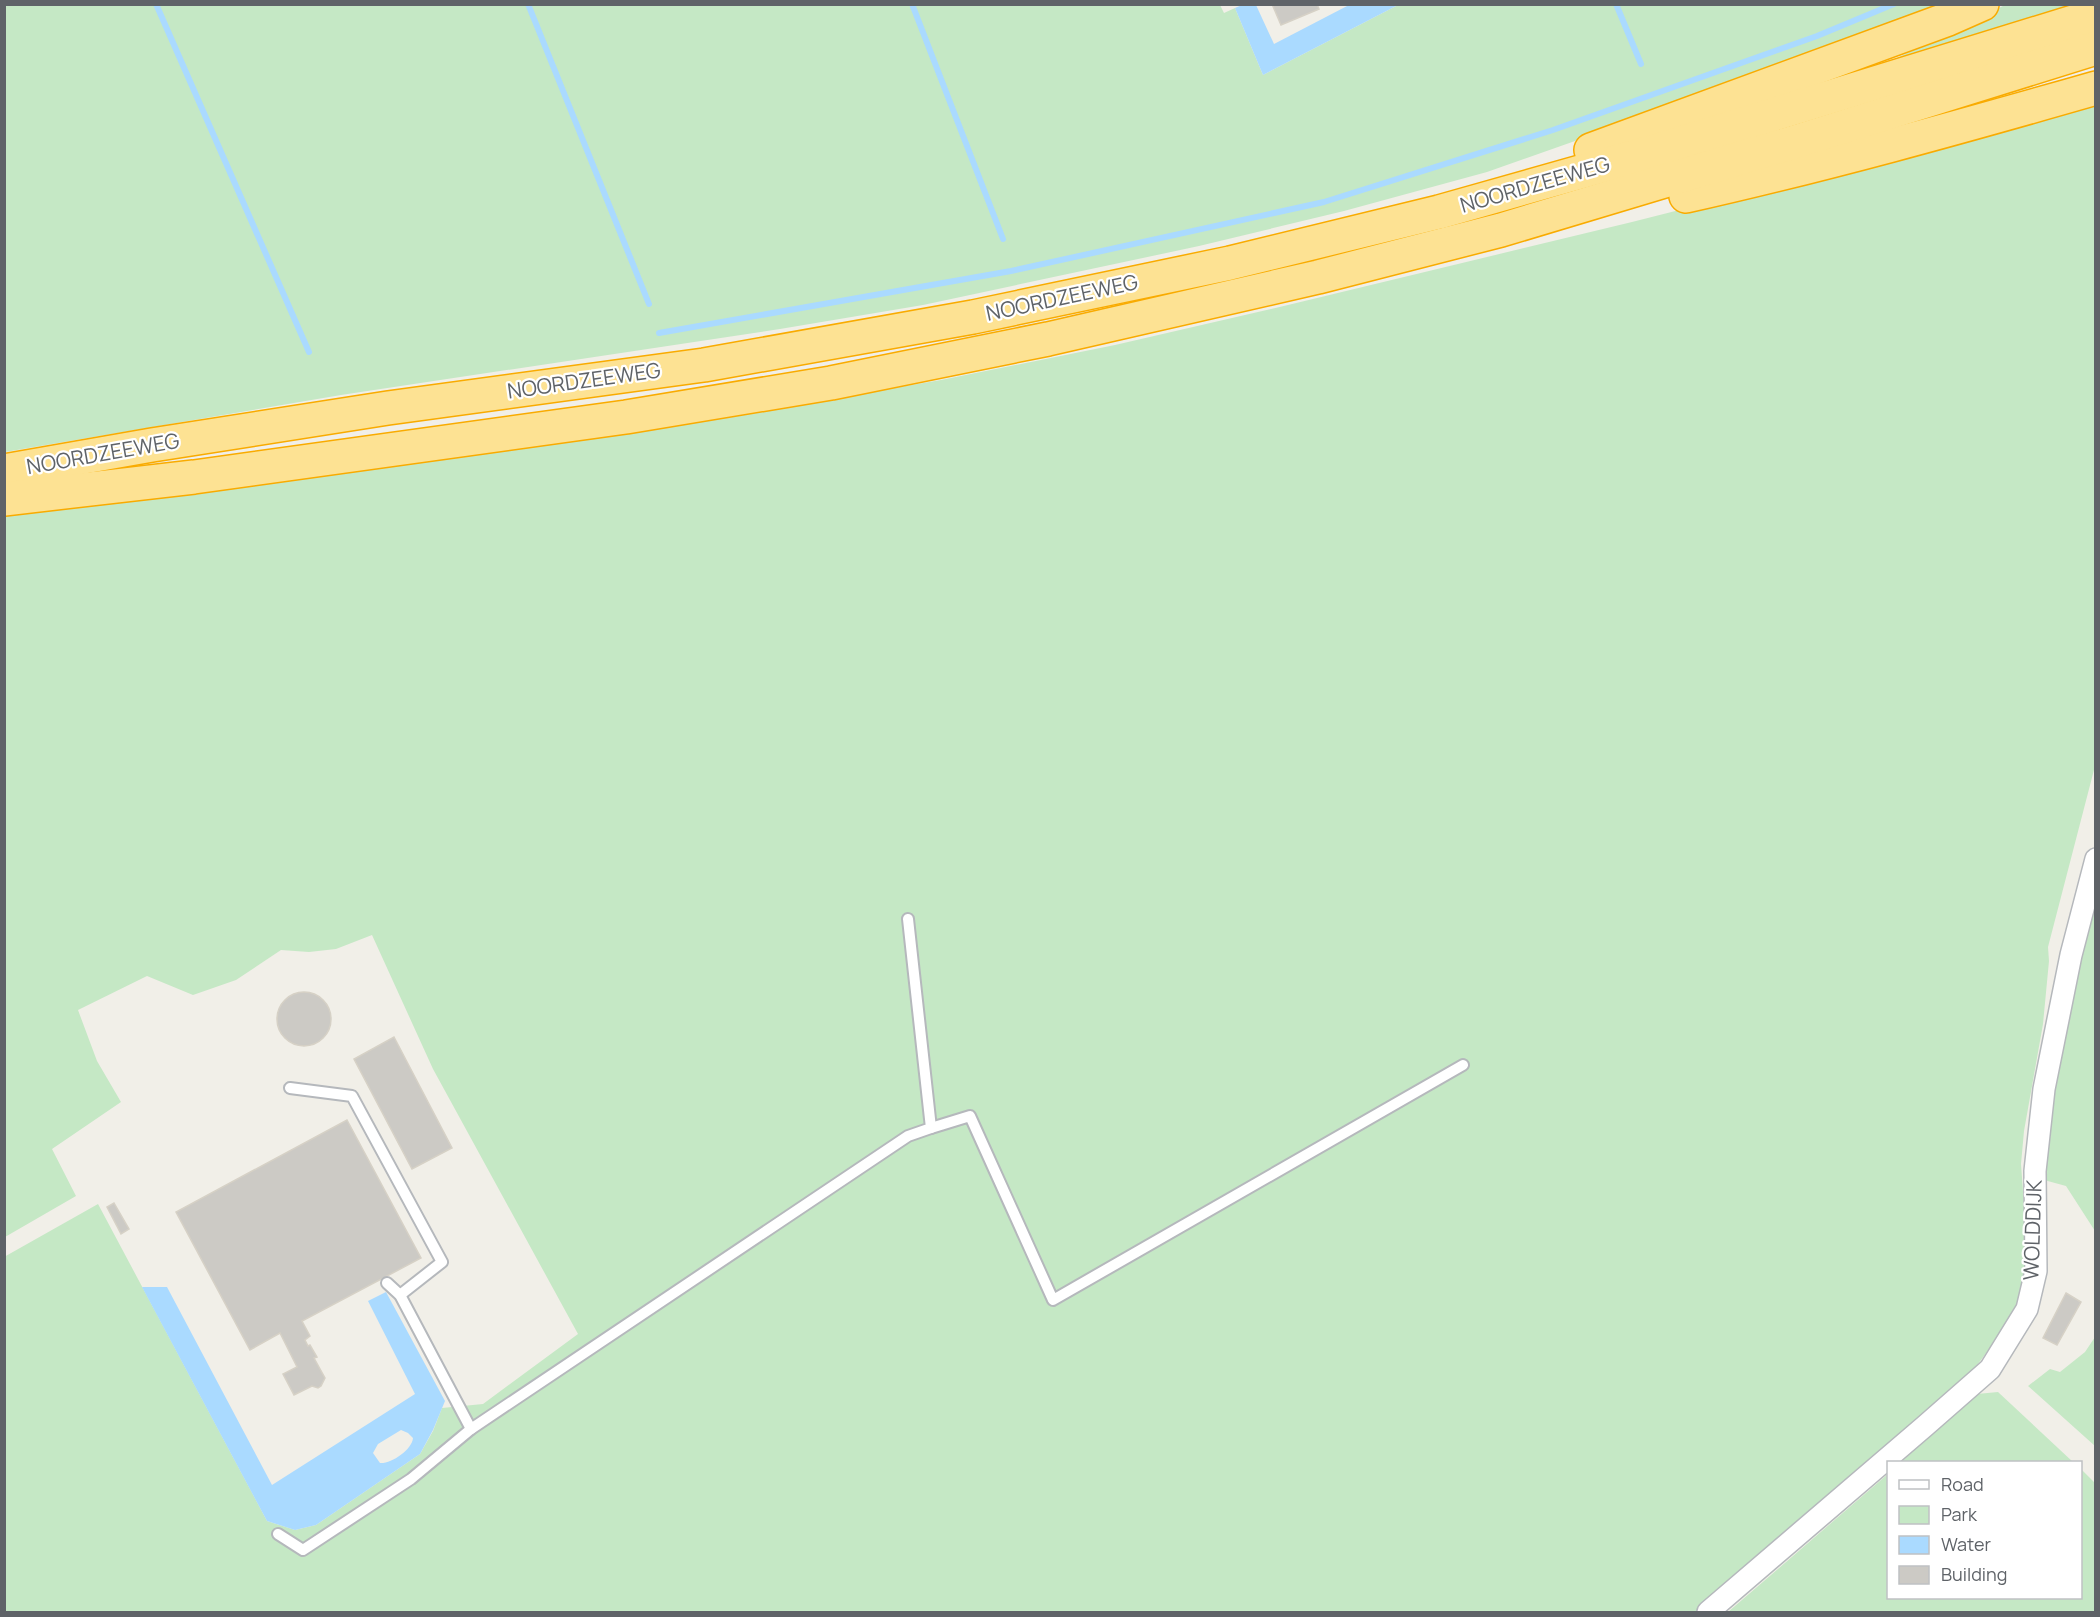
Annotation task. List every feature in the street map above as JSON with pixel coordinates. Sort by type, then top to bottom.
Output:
[{"type":"highway","points":[[1439,212],[1628,135],[1948,19],[1982,4]]},
{"type":"highway","name":"NOORDZEEWEG","points":[[4,471],[388,408],[704,365],[973,317],[1230,263],[1439,212],[1658,150],[2096,15]]},
{"type":"highway","name":"NOORDZEEWEG","points":[[4,499],[194,477],[602,421],[831,383],[1048,339],[1211,303],[1501,230],[2096,48]]},
{"type":"highway","points":[[1501,230],[1639,206],[1779,175],[1962,127],[2096,88]]},
{"type":"street","name":"WOLDDIJK","points":[[1708,1612],[1990,1369],[2027,1309],[2036,1271],[2035,1171],[2044,1089],[2071,955],[2096,858]]},
{"type":"lane","points":[[908,919],[931,1128]]},
{"type":"lane","points":[[278,1534],[303,1550],[411,1479],[471,1429],[908,1136],[970,1116],[1053,1300],[1463,1065]]},
{"type":"lane","points":[[291,1088],[352,1096],[442,1262],[400,1294]]},
{"type":"lane","points":[[387,1283],[400,1294],[471,1429]]},
{"type":"green space","points":[[5,5],[1220,5],[1224,13],[1235,8],[1263,75],[1398,5],[1950,5],[1748,80],[1487,172],[1344,211],[1199,246],[923,305],[780,329],[341,395],[5,452]]},
{"type":"green space","points":[[2005,5],[2087,5],[1895,59]]},
{"type":"green space","points":[[2095,101],[2095,766],[2048,947],[2049,961],[2043,1024],[2024,1131],[2021,1164],[2027,1246],[2022,1292],[2008,1323],[1967,1379],[1699,1612],[5,1612],[4,1257],[98,1204],[267,1521],[295,1530],[316,1525],[420,1454],[433,1431],[442,1408],[483,1404],[578,1334],[433,1069],[372,935],[336,949],[309,952],[281,950],[236,980],[193,995],[147,976],[78,1010],[97,1061],[121,1102],[52,1149],[76,1196],[5,1237],[5,513],[648,430],[941,380],[1115,345],[1632,222],[1943,143]]},
{"type":"green space","points":[[2095,890],[2095,1231],[2066,1186],[2044,1180],[2052,1088]]},
{"type":"green space","points":[[2095,1337],[2095,1446],[2028,1386],[2050,1369],[2060,1372],[2085,1352]]},
{"type":"green space","points":[[1998,1392],[2072,1461],[1902,1461],[1977,1394]]},
{"type":"green space","points":[[2082,1470],[2095,1483],[2095,1612],[1728,1612],[1887,1475],[1887,1599],[2082,1599]]},
{"type":"water","points":[[1242,5],[1256,5],[1274,44],[1349,5],[1398,5],[1263,75],[1235,8]]},
{"type":"water","points":[[142,1287],[167,1287],[272,1485],[415,1394],[368,1301],[386,1292],[445,1401],[420,1454],[316,1525],[295,1530],[267,1521]],"holes":[[[401,1430],[413,1438],[409,1447],[390,1461],[380,1463],[373,1453],[378,1444]]]},
{"type":"building","points":[[1272,4],[1317,4],[1319,9],[1281,25]]},
{"type":"building","points":[[304,992],[314,994],[323,1000],[329,1009],[331,1019],[329,1029],[323,1038],[314,1044],[304,1046],[294,1044],[285,1038],[279,1029],[277,1019],[279,1009],[285,1000],[294,994]]},
{"type":"building","points":[[394,1037],[452,1148],[412,1169],[354,1059]]},
{"type":"building","points":[[347,1120],[421,1258],[302,1321],[310,1336],[305,1340],[317,1357],[314,1358],[325,1378],[318,1388],[312,1386],[294,1395],[283,1374],[297,1367],[280,1333],[250,1350],[176,1212]]},
{"type":"building","points":[[114,1203],[129,1229],[121,1234],[107,1207]]},
{"type":"building","points":[[2066,1293],[2081,1302],[2057,1345],[2043,1338]]},
{"type":"waterway","points":[[156,4],[309,352]]},
{"type":"waterway","points":[[528,4],[649,304]]},
{"type":"waterway","points":[[912,4],[1003,239]]},
{"type":"waterway","points":[[1616,4],[1641,64]]},
{"type":"waterway","points":[[659,333],[1011,271],[1324,202],[1553,130],[1817,36],[1894,4]]}]
